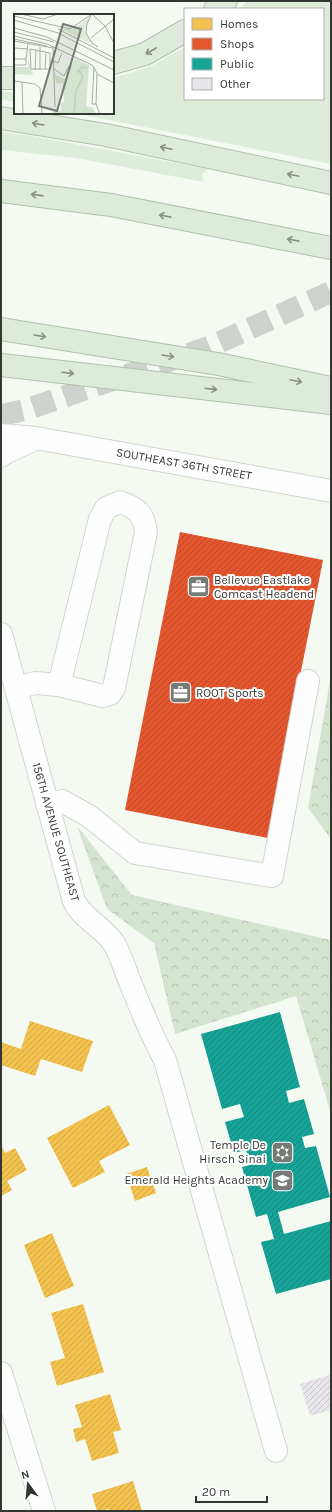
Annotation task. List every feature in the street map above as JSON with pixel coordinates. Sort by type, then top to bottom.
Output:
[{"type":"highway","points":[[216,8],[226,1]]},
{"type":"highway","points":[[114,63],[145,54],[184,32]]},
{"type":"highway","points":[[1,78],[14,78]]},
{"type":"highway","points":[[1,118],[106,135],[331,183]]},
{"type":"highway","points":[[1,190],[111,205],[331,248]]},
{"type":"highway","points":[[1,330],[218,364],[331,388]]},
{"type":"highway","points":[[1,365],[331,403]]},
{"type":"street","name":"SOUTHEAST 36TH STREET","points":[[1,435],[36,438],[331,491]]},
{"type":"street","points":[[1,445],[36,438]]},
{"type":"street","points":[[1,456],[36,438]]},
{"type":"street","points":[[16,688],[34,684],[59,685],[103,696],[110,694],[114,688],[146,532],[145,523],[140,513],[130,506],[120,502],[106,508],[100,519],[59,685]]},
{"type":"street","name":"156TH AVENUE SOUTHEAST","points":[[1,634],[74,901],[78,909],[89,920],[104,931],[115,945],[151,1035],[165,1060],[276,1451]]},
{"type":"street","points":[[47,805],[62,801],[89,816],[135,853],[272,876],[308,681]]},
{"type":"street","points":[[1,1373],[44,1511]]},
{"type":"green space","points":[[247,1],[331,1],[331,164],[78,114],[114,114],[114,78],[151,66],[184,48],[184,100],[324,100],[324,8],[240,8]]},
{"type":"green space","points":[[1,91],[14,92],[14,102],[1,99]]},
{"type":"green space","points":[[1,132],[32,136],[208,169],[202,175],[204,182],[76,158],[1,150]]},
{"type":"green space","points":[[331,675],[331,839],[308,808]]},
{"type":"green space","points":[[77,826],[132,895],[331,940],[331,1114],[296,996],[175,1034],[154,943],[107,909]]},
{"type":"building: Homes","points":[[30,1021],[93,1041],[82,1072],[41,1059],[35,1076],[1,1065],[1,1042],[21,1049]]},
{"type":"building: Homes","points":[[109,1105],[130,1145],[99,1161],[105,1172],[73,1188],[47,1138]]},
{"type":"building: Homes","points":[[1,1145],[5,1153],[15,1148],[27,1170],[7,1181],[12,1190],[1,1196]]},
{"type":"building: Homes","points":[[147,1167],[156,1193],[135,1201],[126,1174]]},
{"type":"building: Homes","points":[[52,1233],[74,1286],[45,1298],[24,1245]]},
{"type":"building: Homes","points":[[83,1304],[104,1372],[57,1386],[50,1362],[65,1358],[51,1313]]},
{"type":"building: Homes","points":[[110,1394],[121,1430],[113,1432],[119,1453],[92,1461],[85,1439],[76,1442],[73,1429],[82,1427],[75,1405]]},
{"type":"building: Homes","points":[[133,1481],[142,1511],[109,1511],[109,1509],[97,1511],[92,1494]]},
{"type":"building: Shops","points":[[180,532],[323,560],[268,838],[125,810]]},
{"type":"building: Public","name":"Temple De Hirsch Sinai","points":[[280,1012],[300,1087],[286,1091],[289,1103],[304,1099],[314,1134],[302,1137],[305,1148],[316,1146],[330,1197],[278,1212],[284,1234],[331,1221],[331,1279],[276,1294],[261,1242],[274,1239],[267,1214],[256,1217],[242,1167],[250,1165],[246,1150],[234,1153],[225,1122],[244,1117],[240,1104],[222,1109],[201,1034]]},
{"type":"building: Other","points":[[330,1375],[331,1410],[310,1416],[300,1384]]},
{"type":"tunnel","points":[[1,415],[25,410],[209,347],[331,292]]},
{"type":"place","name":"Bellevue Eastlake Comcast Headend","points":[[198,587]]},
{"type":"place","name":"ROOT Sports","points":[[181,693]]},
{"type":"place","name":"Temple De Hirsch Sinai","points":[[282,1152]]},
{"type":"place","name":"Emerald Heights Academy","points":[[283,1180]]}]
